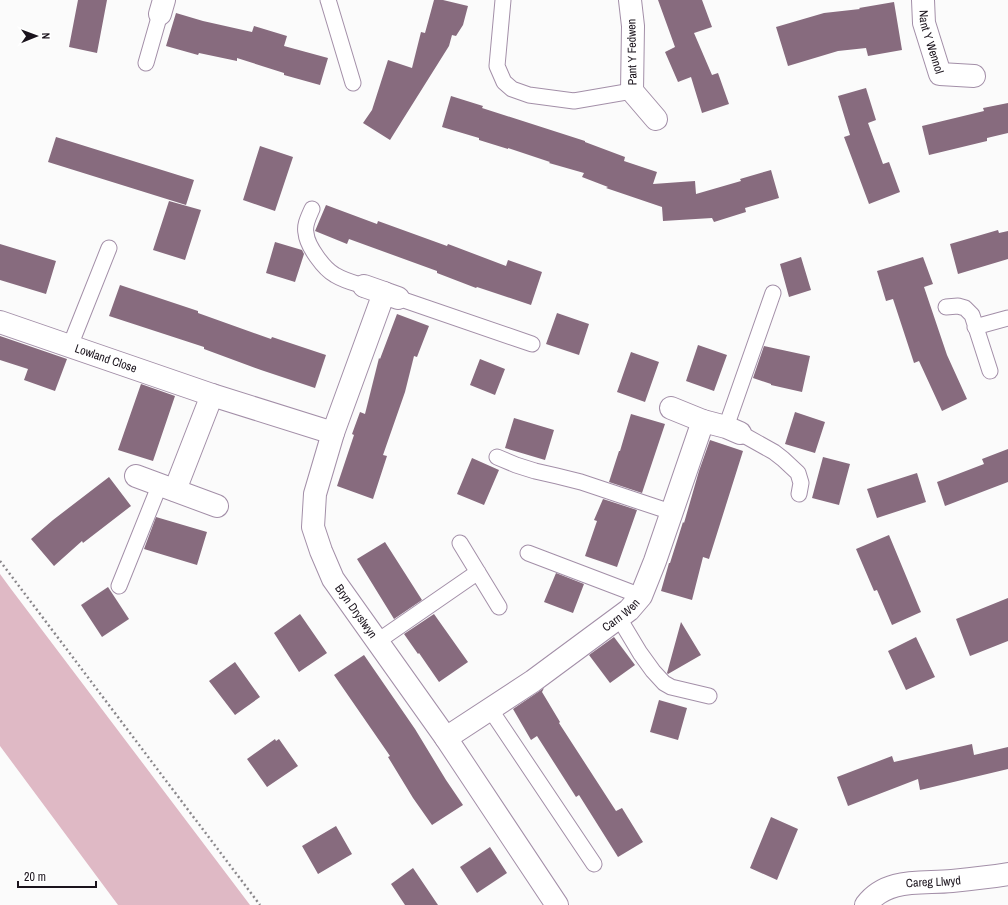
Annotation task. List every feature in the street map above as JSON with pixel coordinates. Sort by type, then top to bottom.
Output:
[{"type":"street","name":"Pant Y Fedwen","points":[[630,0],[633,26],[632,91],[656,119]]},
{"type":"street","name":"Nant Y Wennol","points":[[923,0],[924,23],[940,74],[974,76]]},
{"type":"street","name":"Bryn Dryslwyn","points":[[382,292],[333,433],[315,494],[313,527],[321,551],[333,578],[446,738],[557,905]]},
{"type":"street","name":"Lowland Close","points":[[0,322],[212,395],[333,433]]},
{"type":"street","points":[[167,487],[212,395]]},
{"type":"street","points":[[671,408],[703,421],[733,430]]},
{"type":"street","name":"Carn Wen","points":[[446,738],[533,681],[619,618],[629,610],[641,596],[703,421]]},
{"type":"street","points":[[136,476],[216,506]]},
{"type":"street","name":"Careg Llwyd","points":[[866,905],[871,899],[888,888],[911,882],[951,881],[1008,874]]},
{"type":"lane","points":[[328,0],[353,83]]},
{"type":"lane","points":[[504,0],[497,66],[504,82],[512,89],[529,96],[574,101],[632,91]]},
{"type":"lane","points":[[146,63],[162,7]]},
{"type":"lane","points":[[312,209],[306,224],[306,233],[318,258],[334,274],[347,281],[532,344]]},
{"type":"lane","points":[[70,346],[109,248]]},
{"type":"lane","points":[[773,293],[733,430],[759,443],[783,458],[798,474],[800,483],[799,494]]},
{"type":"lane","points":[[946,307],[958,306],[965,308],[972,315],[990,371]]},
{"type":"lane","points":[[975,327],[1008,318]]},
{"type":"lane","points":[[496,457],[535,471],[581,482],[671,512]]},
{"type":"lane","points":[[119,586],[167,487]]},
{"type":"lane","points":[[460,543],[499,607]]},
{"type":"lane","points":[[528,553],[641,596]]},
{"type":"lane","points":[[378,641],[478,572]]},
{"type":"lane","points":[[619,618],[640,653],[664,683],[671,687],[709,696]]},
{"type":"lane","points":[[490,709],[594,864]]},
{"type":"path","points":[[0,561],[260,905]]},
{"type":"shaded area","points":[[0,574],[250,905],[118,905],[0,746]]},
{"type":"building","points":[[78,0],[107,0],[97,53],[69,47]]},
{"type":"building","points":[[434,0],[443,0],[468,6],[463,25],[456,36],[452,35],[449,46],[390,140],[363,123],[372,110],[388,60],[412,68],[421,32],[425,33]]},
{"type":"building","points":[[658,0],[702,0],[712,27],[694,33],[712,75],[718,73],[729,104],[702,113],[691,77],[678,82],[665,52],[675,47]]},
{"type":"building","points":[[894,2],[902,50],[868,56],[866,48],[838,51],[788,66],[776,27],[824,13],[860,9],[859,8]]},
{"type":"building","points":[[176,13],[203,21],[252,32],[254,26],[287,36],[284,46],[328,58],[320,85],[284,75],[284,73],[237,58],[237,61],[199,53],[198,55],[166,46]]},
{"type":"building","points":[[866,88],[876,120],[868,123],[883,164],[889,162],[900,192],[869,204],[844,137],[850,135],[838,96]]},
{"type":"building","points":[[451,96],[483,106],[482,108],[585,141],[625,157],[624,161],[657,172],[653,184],[695,181],[696,194],[741,181],[740,179],[771,170],[779,198],[745,208],[746,212],[714,222],[712,218],[663,221],[662,207],[606,188],[608,187],[582,177],[584,173],[549,163],[550,162],[442,127]]},
{"type":"building","points":[[1008,103],[1008,133],[987,138],[987,141],[929,155],[922,126],[984,111],[983,108]]},
{"type":"building","points":[[56,137],[194,180],[186,205],[48,162]]},
{"type":"building","points":[[260,146],[293,157],[275,211],[243,200]]},
{"type":"building","points":[[169,201],[201,210],[185,260],[153,250]]},
{"type":"building","points":[[326,205],[377,224],[378,221],[447,246],[448,244],[506,266],[508,260],[542,272],[531,305],[477,287],[476,288],[437,273],[437,271],[349,239],[347,244],[315,231]]},
{"type":"building","points":[[998,230],[999,233],[1008,231],[1008,259],[958,274],[950,244]]},
{"type":"building","points":[[275,242],[302,250],[304,254],[295,282],[266,273]]},
{"type":"building","points":[[0,244],[56,261],[46,294],[0,280]]},
{"type":"building","points":[[801,257],[811,290],[789,297],[780,264]]},
{"type":"building","points":[[923,257],[933,284],[924,287],[947,355],[967,399],[942,411],[919,361],[914,363],[893,299],[886,301],[877,271]]},
{"type":"building","points":[[120,285],[198,311],[198,313],[271,339],[272,337],[326,355],[315,388],[204,349],[204,347],[109,316]]},
{"type":"building","points":[[557,313],[589,324],[579,355],[546,344]]},
{"type":"building","points":[[397,314],[429,326],[417,357],[414,356],[405,392],[383,455],[387,456],[373,499],[337,486],[354,435],[352,434],[360,412],[365,414],[379,358],[380,359]]},
{"type":"building","points":[[0,336],[67,359],[55,391],[24,380],[28,369],[0,360]]},
{"type":"building","points":[[698,345],[727,355],[714,391],[686,381]]},
{"type":"building","points":[[764,346],[810,356],[802,392],[771,385],[753,378]]},
{"type":"building","points":[[631,352],[659,362],[645,402],[617,392]]},
{"type":"building","points":[[480,359],[505,369],[495,395],[470,385]]},
{"type":"building","points":[[141,384],[175,396],[153,461],[118,450]]},
{"type":"building","points":[[795,412],[825,422],[815,453],[785,444]]},
{"type":"building","points":[[631,414],[665,424],[642,493],[609,482]]},
{"type":"building","points":[[514,418],[554,430],[545,460],[505,448]]},
{"type":"building","points":[[710,440],[743,451],[709,559],[703,557],[692,600],[661,591]]},
{"type":"building","points":[[1008,449],[1008,482],[945,506],[937,482],[984,464],[982,459]]},
{"type":"building","points":[[823,457],[850,464],[839,505],[812,498]]},
{"type":"building","points":[[472,458],[499,470],[484,505],[457,494]]},
{"type":"building","points":[[917,473],[926,502],[877,518],[867,489]]},
{"type":"building","points":[[109,477],[131,506],[83,543],[82,541],[54,566],[31,539]]},
{"type":"building","points":[[603,499],[637,510],[617,567],[585,556],[597,521],[594,520]]},
{"type":"building","points":[[156,517],[207,532],[197,565],[144,549]]},
{"type":"building","points":[[889,535],[921,612],[892,625],[877,590],[874,591],[856,549]]},
{"type":"building","points":[[385,542],[422,600],[394,619],[357,559]]},
{"type":"building","points":[[556,573],[584,584],[573,613],[544,602]]},
{"type":"building","points":[[108,587],[129,619],[102,637],[81,605]]},
{"type":"building","points":[[1008,598],[1008,641],[970,656],[956,619]]},
{"type":"building","points":[[300,614],[327,653],[299,672],[274,633]]},
{"type":"building","points":[[434,614],[468,662],[439,682],[404,634]]},
{"type":"building","points":[[681,622],[701,655],[668,674],[667,673]]},
{"type":"building","points":[[614,637],[635,665],[610,683],[589,655]]},
{"type":"building","points":[[916,637],[935,677],[906,690],[888,651]]},
{"type":"building","points":[[364,655],[415,729],[463,805],[432,825],[413,798],[388,757],[390,756],[334,675]]},
{"type":"building","points":[[235,662],[260,697],[235,715],[209,681]]},
{"type":"building","points":[[544,688],[542,692],[560,722],[559,723],[616,811],[622,808],[643,842],[618,857],[579,795],[576,797],[537,736],[531,740],[513,709]]},
{"type":"building","points":[[659,700],[687,708],[678,740],[650,732]]},
{"type":"building","points":[[275,739],[276,741],[279,739],[298,766],[267,787],[247,759]]},
{"type":"building","points":[[972,744],[974,755],[1008,747],[1008,769],[920,790],[918,779],[848,806],[837,777],[892,756],[894,762]]},
{"type":"building","points":[[771,817],[798,829],[777,880],[750,868]]},
{"type":"building","points":[[336,826],[352,854],[318,874],[302,846]]},
{"type":"building","points":[[490,847],[507,873],[477,893],[460,867]]},
{"type":"building","points":[[413,868],[438,905],[405,905],[391,884]]}]
